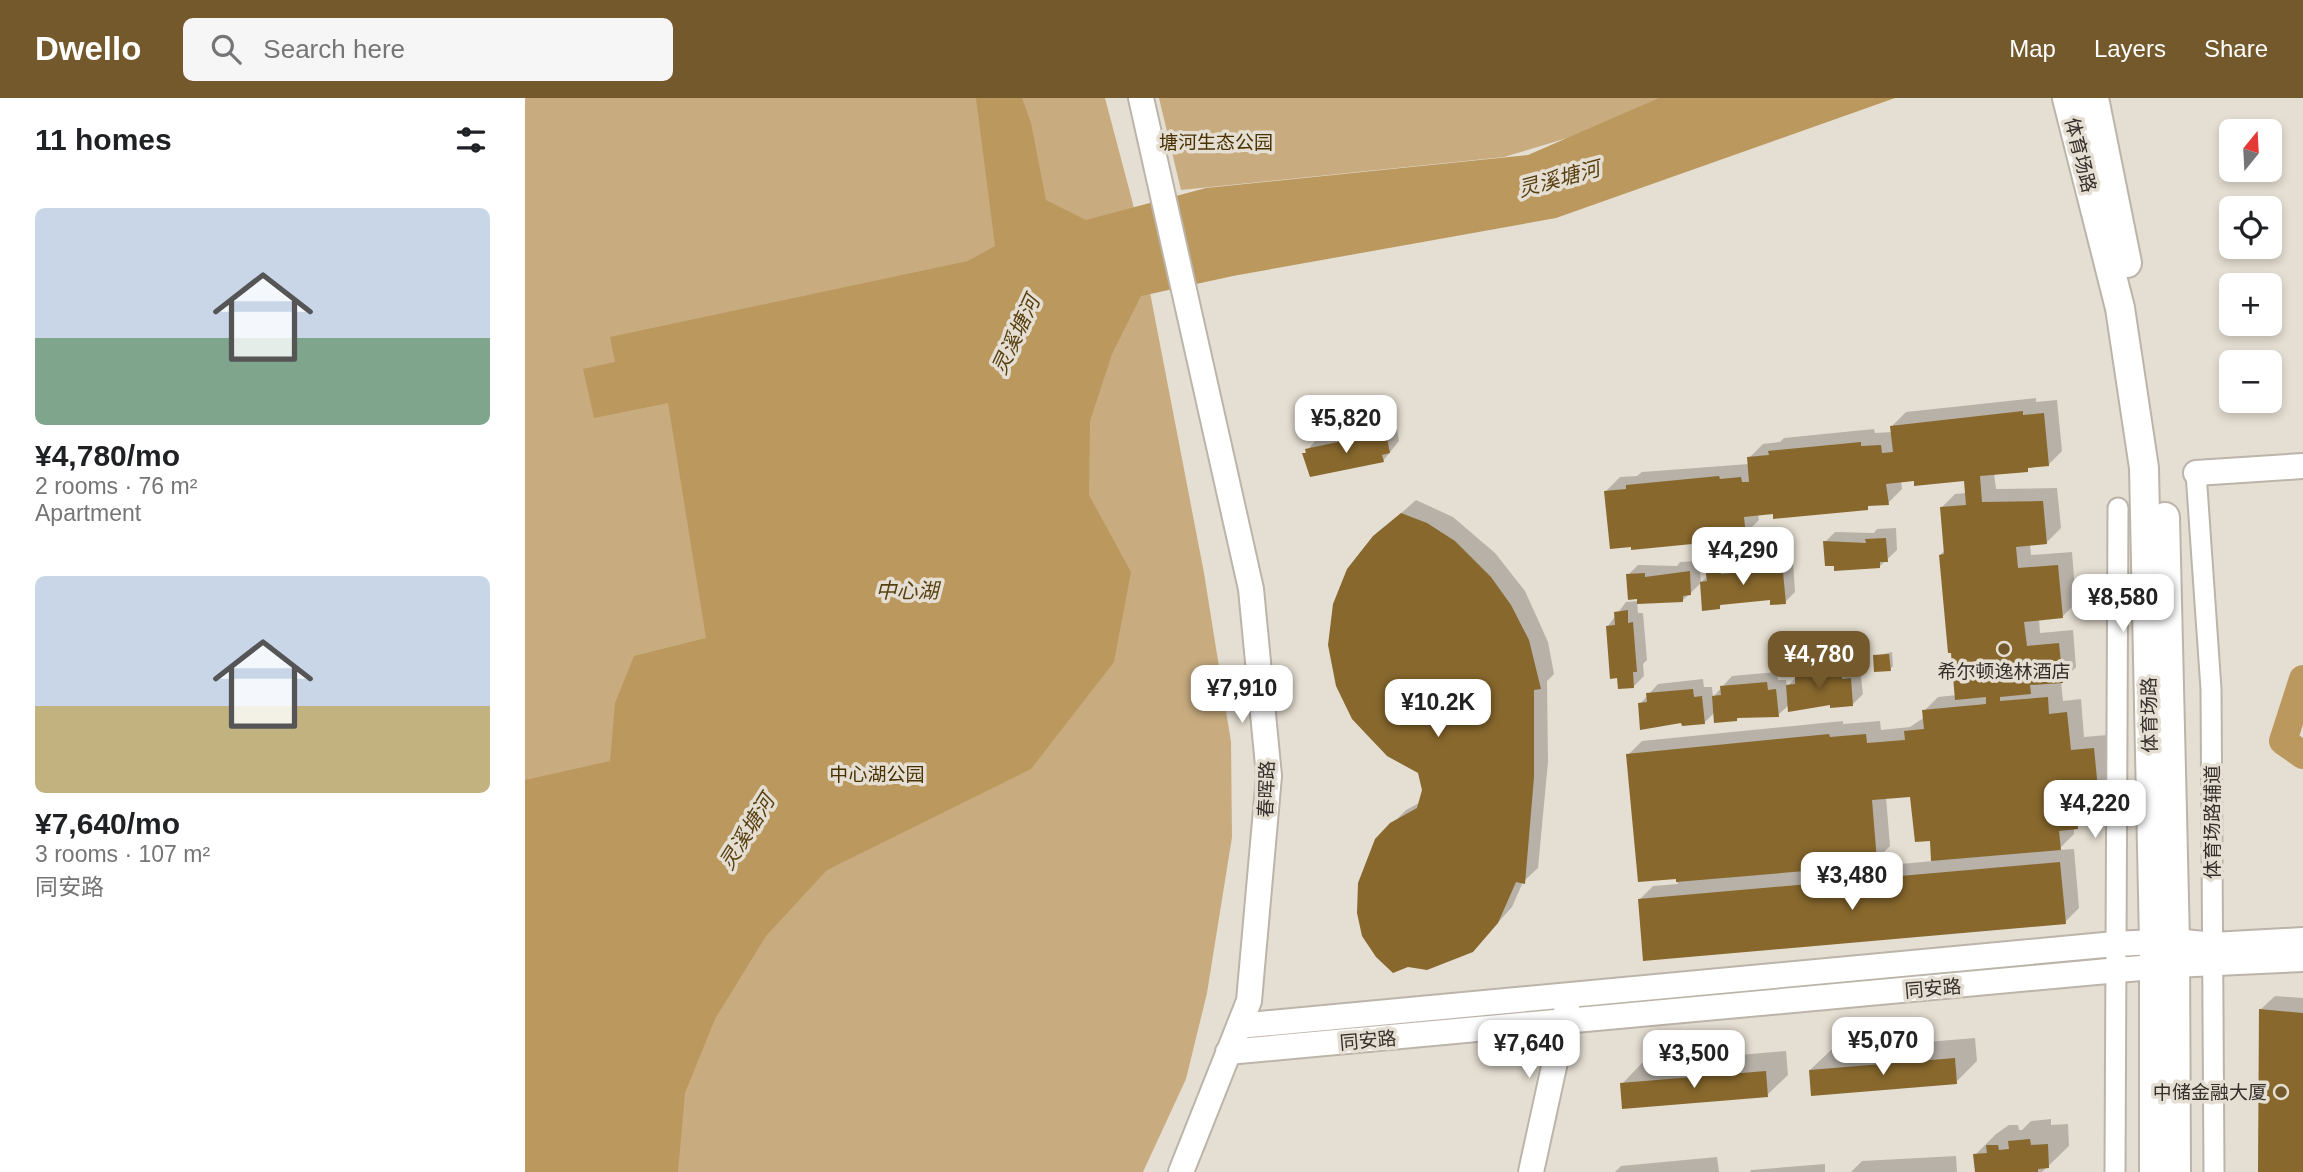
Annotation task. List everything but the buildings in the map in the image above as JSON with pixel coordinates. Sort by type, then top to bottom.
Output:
[{"type":"main road","name":"体育场路","points":[[2067,98],[2120,308],[2144,468],[2176,1172]]},
{"type":"main road","name":"体育场路","points":[[2094,98],[2164,473],[2164,954],[2154,1172]]},
{"type":"street","name":"春晖路","points":[[1141,98],[1251,589],[1269,776],[1249,1002],[1181,1172]]},
{"type":"street","points":[[2196,473],[2303,466]]},
{"type":"street","name":"体育场路辅道","points":[[2196,473],[2211,689],[2214,1172]]},
{"type":"street","points":[[2115,1172],[2118,508]]},
{"type":"street","name":"同安路","points":[[2213,955],[2303,940]]},
{"type":"street","name":"同安路","points":[[1239,1026],[2115,944],[2164,954],[2303,959]]},
{"type":"street","name":"同安路","points":[[1228,1052],[2115,971],[2164,954]]},
{"type":"street","points":[[1531,1172],[1567,1021],[1568,996]]},
{"type":"green space","name":"中心湖公园","points":[[525,98],[1105,98],[1133,204],[1204,573],[1231,742],[1232,837],[1207,993],[1186,1079],[1143,1172],[525,1172]]},
{"type":"green space","name":"塘河生态公园","points":[[1159,98],[1701,98],[1504,157],[1181,190]]},
{"type":"water","name":"中心湖","points":[[976,98],[1022,98],[1031,123],[1046,200],[1086,220],[1206,188],[1528,155],[1659,98],[1895,98],[1556,218],[1233,276],[1141,296],[1112,354],[1090,421],[1089,495],[1131,572],[1114,662],[1031,769],[827,870],[766,936],[715,1019],[685,1093],[678,1172],[525,1172],[525,780],[610,761],[615,703],[634,656],[706,638],[668,403],[594,418],[583,369],[615,362],[610,337],[968,261],[995,246]]},
{"type":"waterway","points":[[2303,679],[2283,741],[2303,755]]},
{"type":"place","name":"希尔顿逸林酒店","points":[[2004,649]]},
{"type":"place","name":"中储金融大厦","points":[[2281,1092]]},
{"type":"water label","name":"灵溪塘河","points":[[1559,179]]},
{"type":"water label","name":"灵溪塘河","points":[[1016,335]]},
{"type":"water label","name":"灵溪塘河","points":[[747,832]]}]
